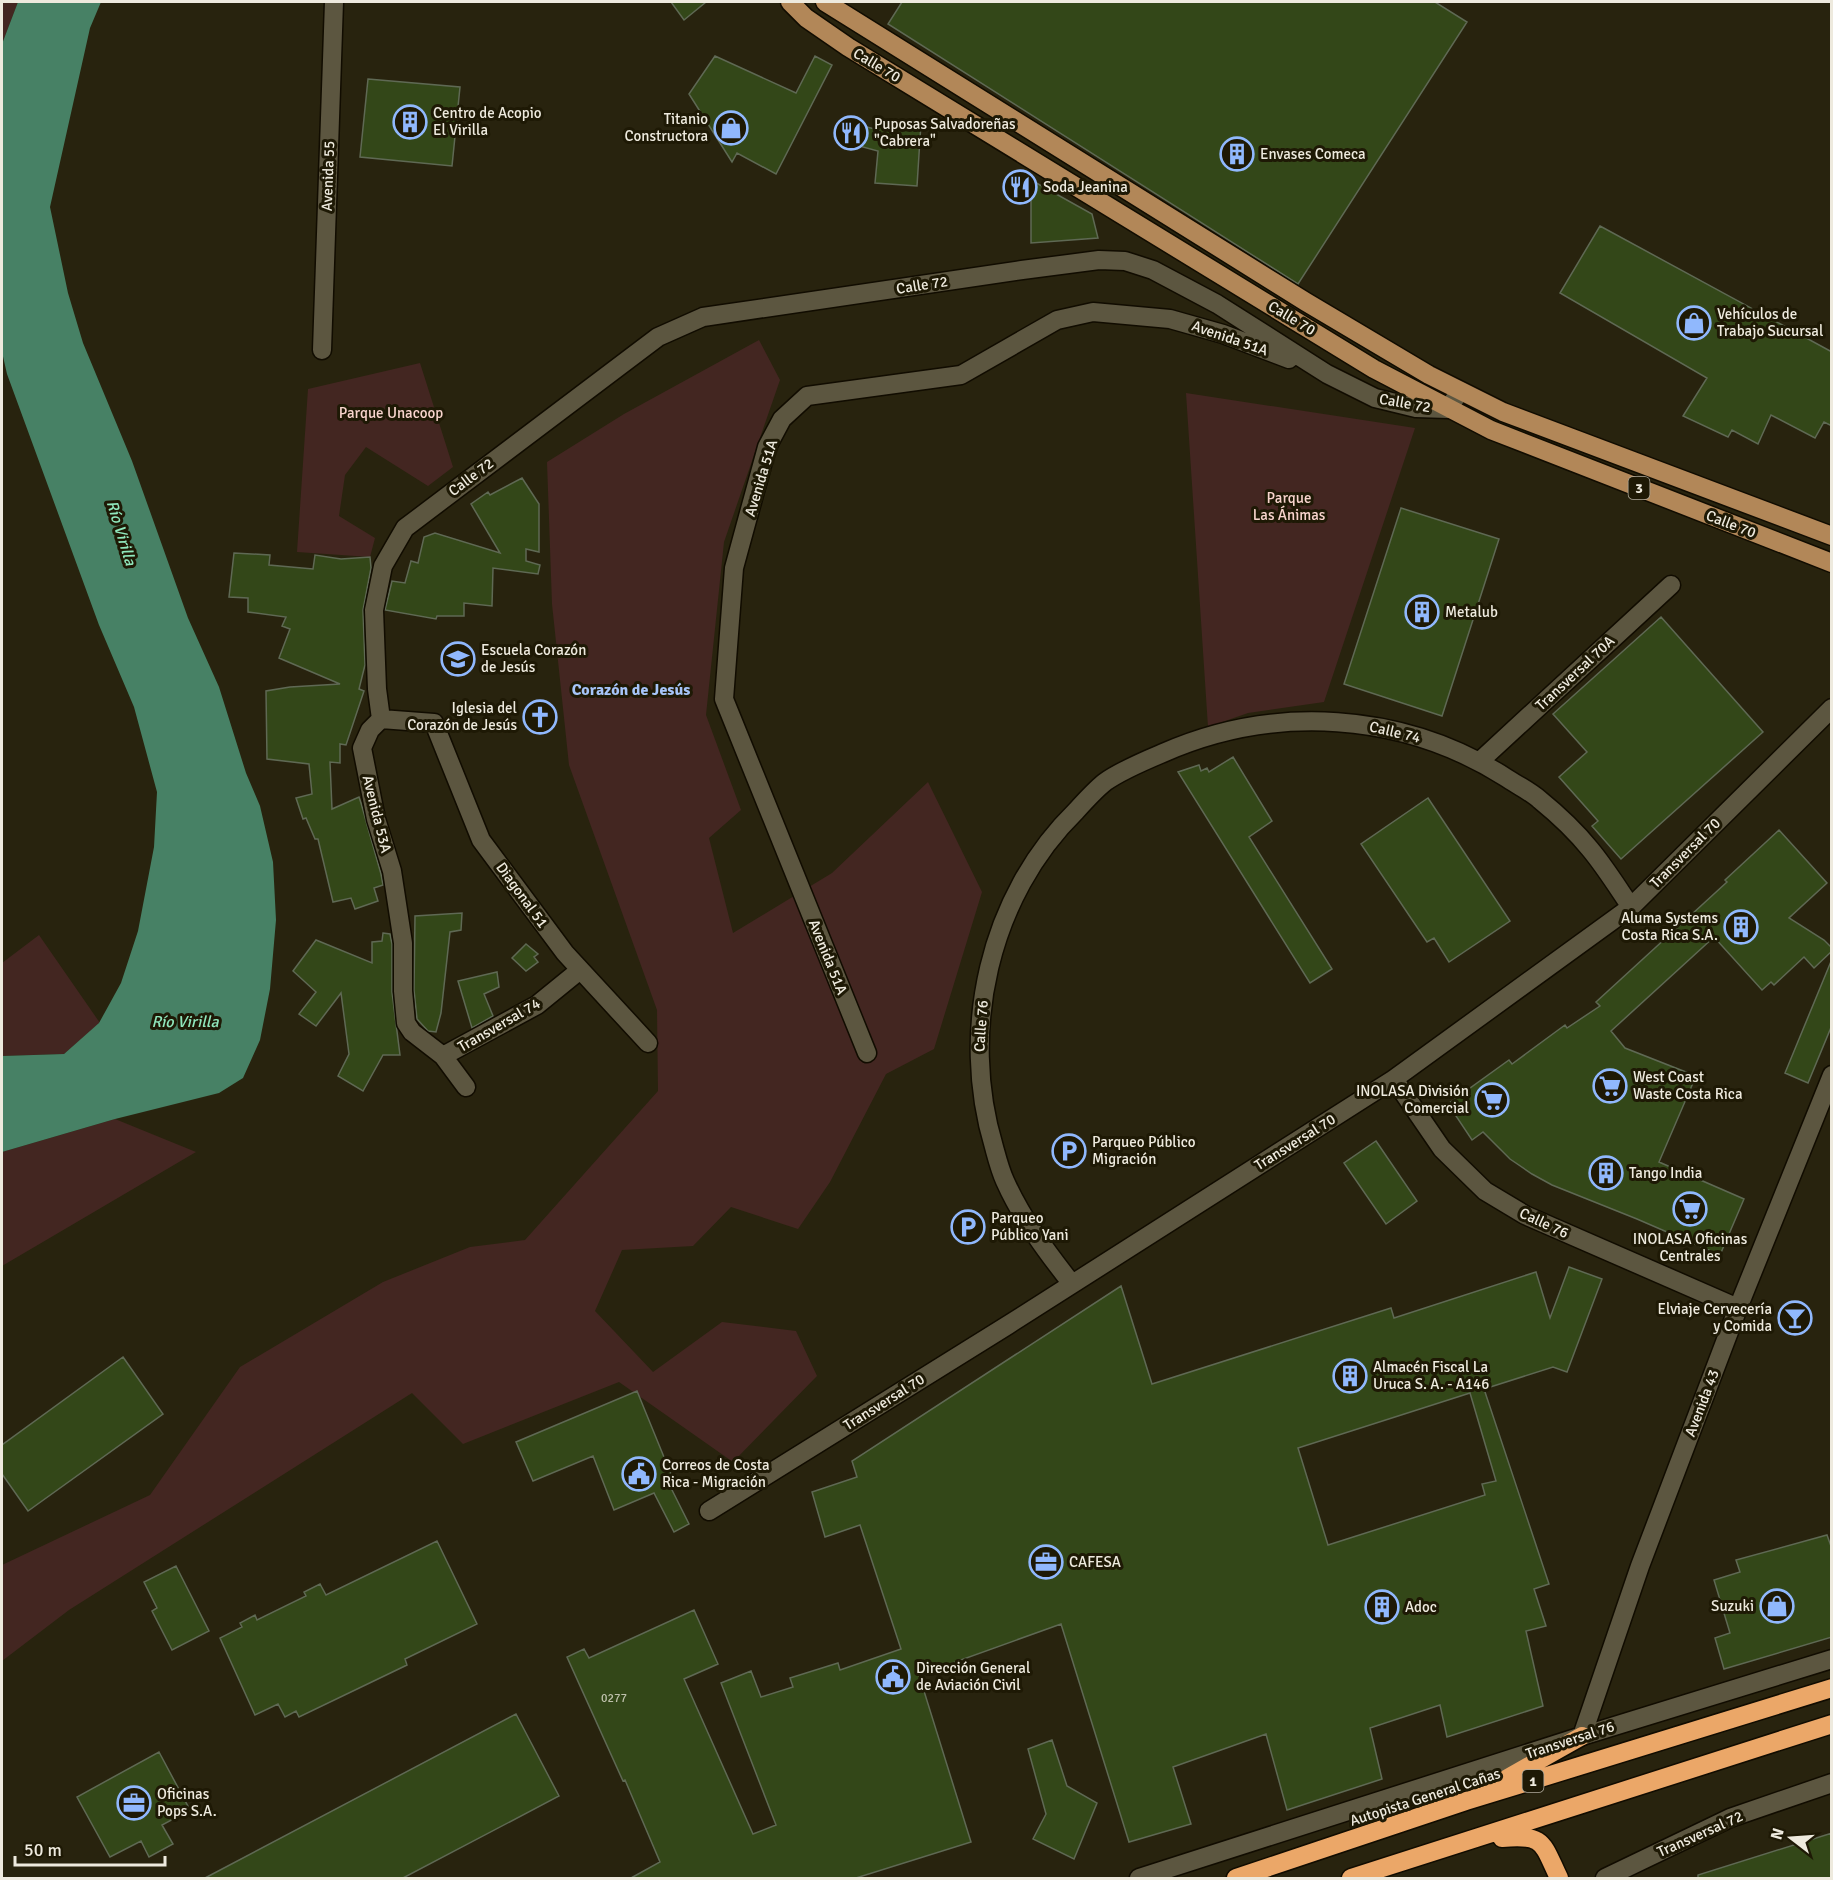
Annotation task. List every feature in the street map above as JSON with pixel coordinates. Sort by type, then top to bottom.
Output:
[{"type":"highway","name":"Autopista General Cañas","points":[[1236,1878],[1466,1801],[1832,1688]]},
{"type":"highway","points":[[1351,1878],[1832,1724]]},
{"type":"highway","points":[[1466,1801],[1582,1736]]},
{"type":"highway","points":[[1470,1841],[1518,1836],[1536,1839],[1543,1845],[1559,1878]]},
{"type":"main road","name":"Calle 70","points":[[790,2],[806,18],[848,47],[1374,369],[1448,409],[1491,430],[1832,563]]},
{"type":"main road","name":"Calle 70","points":[[825,2],[1325,314],[1460,392],[1503,412],[1832,536]]},
{"type":"street","name":"Avenida 55","points":[[322,350],[334,2]]},
{"type":"street","name":"Calle 72","points":[[381,719],[377,689],[374,610],[383,566],[405,528],[658,337],[703,317],[1022,270],[1099,260],[1125,261],[1153,270],[1217,304],[1327,374],[1375,398],[1416,408],[1448,409],[1460,392]]},
{"type":"street","name":"Avenida 51A","points":[[867,1053],[724,699],[734,568],[767,447],[782,419],[807,396],[961,375],[1057,320],[1093,312],[1170,318],[1223,334],[1327,374]]},
{"type":"street","name":"Transversal 70A","points":[[1480,761],[1671,585]]},
{"type":"street","name":"Transversal 70","points":[[709,1511],[1394,1079],[1631,907],[1832,708]]},
{"type":"street","name":"Diagonal 51","points":[[381,719],[434,723],[481,840],[565,953],[648,1043]]},
{"type":"street","name":"Avenida 53A","points":[[381,719],[370,730],[362,748],[376,819],[392,871],[403,943],[406,1023],[412,1032],[444,1056],[466,1087]]},
{"type":"street","name":"Calle 74","points":[[1105,782],[1188,742],[1232,729],[1278,722],[1324,720],[1374,726],[1425,738],[1480,761],[1539,799],[1590,849],[1631,907]]},
{"type":"street","name":"Calle 76","points":[[1072,1284],[1033,1235],[1004,1179],[986,1119],[978,1057],[982,995],[998,934],[1024,877],[1060,826],[1105,782]]},
{"type":"street","name":"Transversal 74","points":[[444,1056],[537,1005],[580,970]]},
{"type":"street","name":"Avenida 43","points":[[1582,1736],[1640,1566],[1738,1308],[1832,1075]]},
{"type":"street","name":"Calle 76","points":[[1394,1079],[1442,1149],[1485,1191],[1525,1215],[1738,1308]]},
{"type":"street","name":"Transversal 76","points":[[1139,1878],[1582,1736],[1832,1659]]},
{"type":"street","name":"Transversal 72","points":[[1605,1878],[1730,1818],[1832,1783]]},
{"type":"green space","points":[[2,2],[18,2],[2,44]]},
{"type":"green space","points":[[759,340],[780,380],[724,542],[706,715],[741,810],[709,838],[733,933],[832,873],[928,782],[982,892],[934,1049],[886,1074],[830,1182],[798,1229],[731,1207],[693,1246],[622,1250],[595,1311],[653,1372],[722,1322],[796,1331],[817,1376],[733,1462],[619,1382],[463,1444],[412,1393],[69,1610],[2,1661],[2,1565],[150,1495],[240,1367],[383,1282],[470,1247],[525,1240],[658,1091],[657,1010],[569,765],[552,604],[547,462],[624,414]]},
{"type":"green space","name":"Parque Unacoop","points":[[420,363],[453,467],[428,486],[366,447],[345,475],[339,516],[375,538],[370,557],[297,552],[308,389]]},
{"type":"green space","name":"Parque Las Ánimas","points":[[1186,393],[1415,428],[1324,702],[1248,713],[1208,727]]},
{"type":"green space","points":[[39,935],[100,1023],[64,1054],[2,1056],[2,963]]},
{"type":"green space","points":[[115,1119],[196,1152],[2,1266],[2,1152]]},
{"type":"water","name":"Río Virilla","points":[[18,2],[101,2],[90,28],[50,207],[68,293],[83,343],[132,461],[188,618],[219,687],[246,773],[260,806],[273,862],[276,920],[270,989],[260,1040],[243,1078],[219,1093],[115,1119],[2,1152],[2,1056],[64,1054],[99,1023],[121,983],[138,931],[154,847],[157,792],[134,707],[99,625],[7,374],[2,352],[2,44]]},
{"type":"building","points":[[671,2],[706,2],[684,20]]},
{"type":"building","name":"Envases Comeca","points":[[902,2],[1435,2],[1467,22],[1298,284],[888,24]]},
{"type":"building","points":[[715,56],[796,93],[815,56],[832,65],[776,174],[737,153],[732,162],[689,94]]},
{"type":"building","name":"Centro de Acopio El Virilla","points":[[368,79],[460,87],[452,166],[360,157]]},
{"type":"building","points":[[880,120],[921,123],[917,186],[875,183],[878,151],[837,140],[842,121],[879,130]]},
{"type":"building","points":[[1031,180],[1092,214],[1098,238],[1031,243]]},
{"type":"building","name":"Vehículos de Trabajo Sucursal","points":[[1600,226],[1832,352],[1832,426],[1824,422],[1815,438],[1771,415],[1758,444],[1732,430],[1728,437],[1683,416],[1707,378],[1560,293]]},
{"type":"building","points":[[522,478],[539,504],[539,552],[526,549],[526,561],[540,565],[538,574],[493,568],[492,606],[464,603],[464,616],[437,616],[436,619],[385,610],[392,581],[405,583],[411,561],[418,563],[424,537],[435,533],[500,553],[471,504],[488,492],[490,495]]},
{"type":"building","name":"Metalub","points":[[1401,508],[1499,539],[1442,716],[1344,684]]},
{"type":"building","points":[[234,553],[270,555],[269,565],[313,569],[315,555],[341,559],[370,557],[371,568],[363,610],[365,665],[359,689],[364,691],[346,745],[340,744],[340,763],[330,762],[332,809],[359,797],[381,874],[383,885],[374,888],[378,901],[355,909],[351,898],[333,902],[318,839],[315,839],[306,818],[303,819],[296,798],[312,794],[309,764],[267,759],[266,691],[340,684],[279,658],[290,629],[282,626],[286,617],[248,612],[248,598],[229,597]]},
{"type":"building","points":[[1661,617],[1763,732],[1621,859],[1592,826],[1598,821],[1559,777],[1587,752],[1553,714]]},
{"type":"building","points":[[1233,757],[1272,821],[1249,837],[1332,969],[1310,983],[1178,772],[1199,765],[1201,771],[1207,768],[1209,772]]},
{"type":"building","points":[[1428,798],[1510,921],[1449,962],[1434,938],[1427,942],[1361,844]]},
{"type":"building","points":[[1779,830],[1827,883],[1789,918],[1824,940],[1832,951],[1814,968],[1804,957],[1774,985],[1771,982],[1762,990],[1714,937],[1611,1031],[1625,1048],[1696,1076],[1659,1162],[1744,1199],[1720,1255],[1552,1185],[1510,1159],[1483,1132],[1472,1140],[1448,1104],[1509,1060],[1512,1064],[1565,1025],[1567,1028],[1600,1006],[1596,1002],[1727,882],[1725,880]]},
{"type":"building","points":[[462,913],[461,930],[450,932],[441,1013],[436,1032],[428,1031],[417,1019],[414,990],[415,916]]},
{"type":"building","points":[[383,933],[390,934],[392,944],[392,992],[400,1055],[383,1055],[363,1091],[338,1076],[349,1054],[341,993],[316,1026],[299,1014],[316,992],[293,971],[316,940],[372,963],[372,942],[382,941]]},
{"type":"building","points":[[526,944],[538,954],[534,957],[538,962],[526,971],[512,958]]},
{"type":"building","points":[[1832,959],[1832,1025],[1808,1083],[1785,1073]]},
{"type":"building","points":[[497,972],[499,987],[484,994],[493,1016],[472,1028],[458,981]]},
{"type":"building","points":[[1376,1141],[1417,1201],[1386,1224],[1344,1163]]},
{"type":"building","points":[[1569,1267],[1602,1279],[1567,1372],[1553,1367],[1484,1389],[1549,1584],[1534,1589],[1546,1626],[1526,1631],[1543,1706],[1447,1737],[1440,1705],[1370,1728],[1382,1779],[1287,1810],[1266,1734],[1173,1767],[1191,1824],[1129,1842],[1061,1624],[919,1675],[971,1842],[856,1878],[631,1878],[660,1862],[625,1780],[623,1781],[567,1657],[584,1649],[589,1658],[694,1610],[718,1664],[684,1679],[753,1834],[776,1825],[721,1683],[751,1671],[761,1697],[793,1687],[790,1678],[838,1663],[840,1670],[901,1649],[860,1525],[825,1537],[812,1492],[857,1477],[852,1461],[1121,1286],[1152,1384],[1391,1308],[1394,1318],[1536,1272],[1550,1318]],"holes":[[[1470,1393],[1496,1481],[1482,1484],[1485,1495],[1328,1545],[1298,1448]]]},
{"type":"building","points":[[123,1357],[163,1414],[28,1511],[2,1474],[2,1445]]},
{"type":"building","points":[[637,1391],[675,1484],[670,1486],[689,1524],[674,1532],[654,1493],[614,1510],[593,1456],[533,1481],[516,1442]]},
{"type":"building","name":"Suzuki","points":[[1827,1535],[1832,1549],[1832,1637],[1724,1669],[1715,1638],[1730,1633],[1714,1580],[1740,1572],[1736,1560]]},
{"type":"building","points":[[437,1541],[477,1624],[405,1659],[407,1665],[299,1717],[296,1711],[285,1717],[278,1704],[255,1715],[220,1638],[242,1627],[240,1623],[255,1615],[257,1620],[306,1596],[304,1592],[320,1584],[326,1595]]},
{"type":"building","points":[[176,1566],[209,1631],[172,1650],[152,1611],[157,1608],[144,1582]]},
{"type":"building","points":[[516,1714],[559,1796],[403,1878],[205,1878]]},
{"type":"building","points":[[1052,1740],[1067,1786],[1097,1803],[1074,1859],[1033,1839],[1046,1814],[1028,1749]]},
{"type":"building","name":"Oficinas Pops S.A.","points":[[159,1752],[190,1810],[162,1825],[173,1844],[149,1857],[141,1841],[110,1857],[77,1797]]},
{"type":"building","points":[[1832,1833],[1832,1878],[1698,1878],[1698,1875]]},
{"type":"place","name":"Centro de Acopio El Virilla","points":[[410,122]]},
{"type":"place","name":"Titanio Constructora","points":[[731,128]]},
{"type":"place","name":"Puposas Salvadoreñas \"Cabrera\"","points":[[851,133]]},
{"type":"place","name":"Envases Comeca","points":[[1237,154]]},
{"type":"place","name":"Soda Jeanina","points":[[1020,187]]},
{"type":"place","name":"Vehículos de Trabajo Sucursal","points":[[1694,323]]},
{"type":"place","name":"Metalub","points":[[1422,612]]},
{"type":"place","name":"Escuela Corazón de Jesús","points":[[458,659]]},
{"type":"place","name":"Iglesia del Corazón de Jesús","points":[[540,717]]},
{"type":"place","name":"Aluma Systems Costa Rica S.A.","points":[[1741,927]]},
{"type":"place","name":"West Coast Waste Costa Rica","points":[[1610,1086]]},
{"type":"place","name":"INOLASA División Comercial","points":[[1492,1100]]},
{"type":"place","name":"Parqueo Público Migración","points":[[1069,1151]]},
{"type":"place","name":"Tango India","points":[[1606,1173]]},
{"type":"place","name":"INOLASA Oficinas Centrales","points":[[1690,1209]]},
{"type":"place","name":"Parqueo Público Yani","points":[[968,1227]]},
{"type":"place","name":"Elviaje Cervecería y Comida","points":[[1795,1318]]},
{"type":"place","name":"Almacén Fiscal La Uruca S. A. - A146","points":[[1350,1376]]},
{"type":"place","name":"Correos de Costa Rica - Migración","points":[[639,1474]]},
{"type":"place","name":"CAFESA","points":[[1046,1562]]},
{"type":"place","name":"Suzuki","points":[[1777,1606]]},
{"type":"place","name":"Adoc","points":[[1382,1607]]},
{"type":"place","name":"Dirección General de Aviación Civil","points":[[893,1677]]},
{"type":"place","name":"Oficinas Pops S.A.","points":[[134,1803]]},
{"type":"district","name":"Corazón de Jesús","points":[[631,690]]}]
